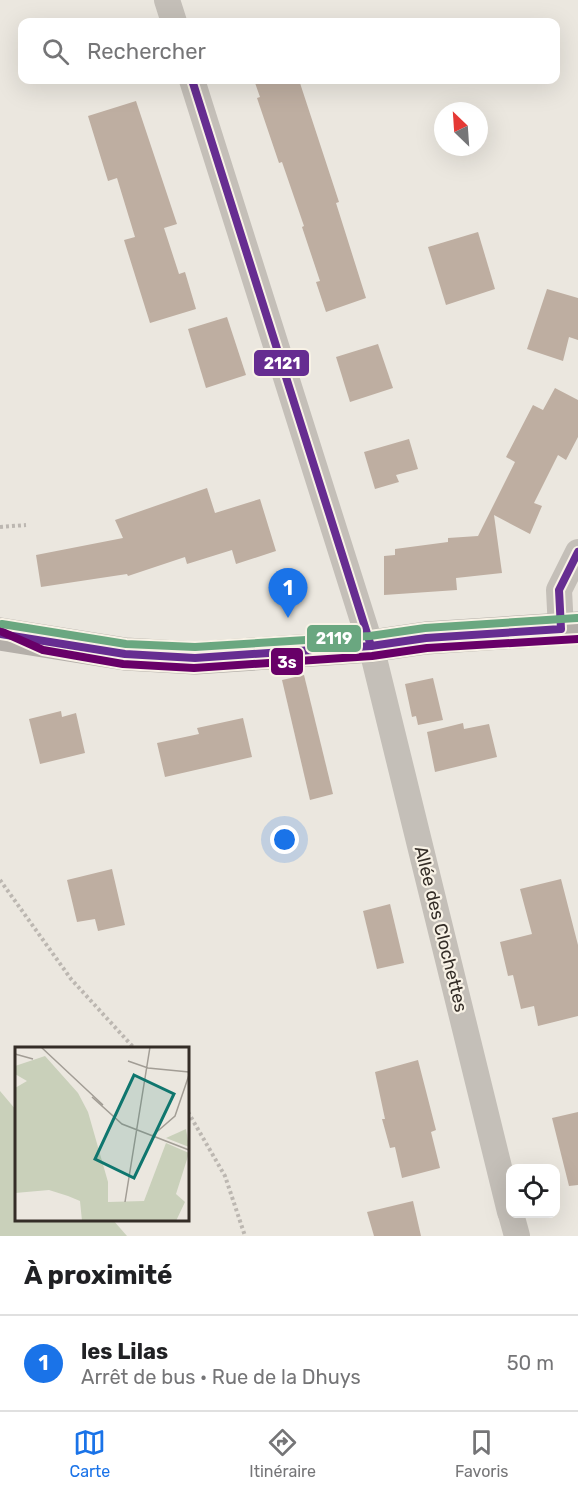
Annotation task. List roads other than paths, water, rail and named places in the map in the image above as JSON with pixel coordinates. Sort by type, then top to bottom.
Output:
[{"type":"street","points":[[167,0],[173,18]]},
{"type":"street","name":"Allée des Clochettes","points":[[193,84],[371,646],[506,1193]]},
{"type":"street","points":[[0,634],[125,654],[195,658],[371,646],[426,638],[570,628],[559,590],[578,552]]},
{"type":"street","points":[[0,619],[45,640]]},
{"type":"street","name":"Allée des Clochettes","points":[[512,1218],[516,1236]]},
{"type":"place","name":"les Lilas","points":[[288,618]]}]
